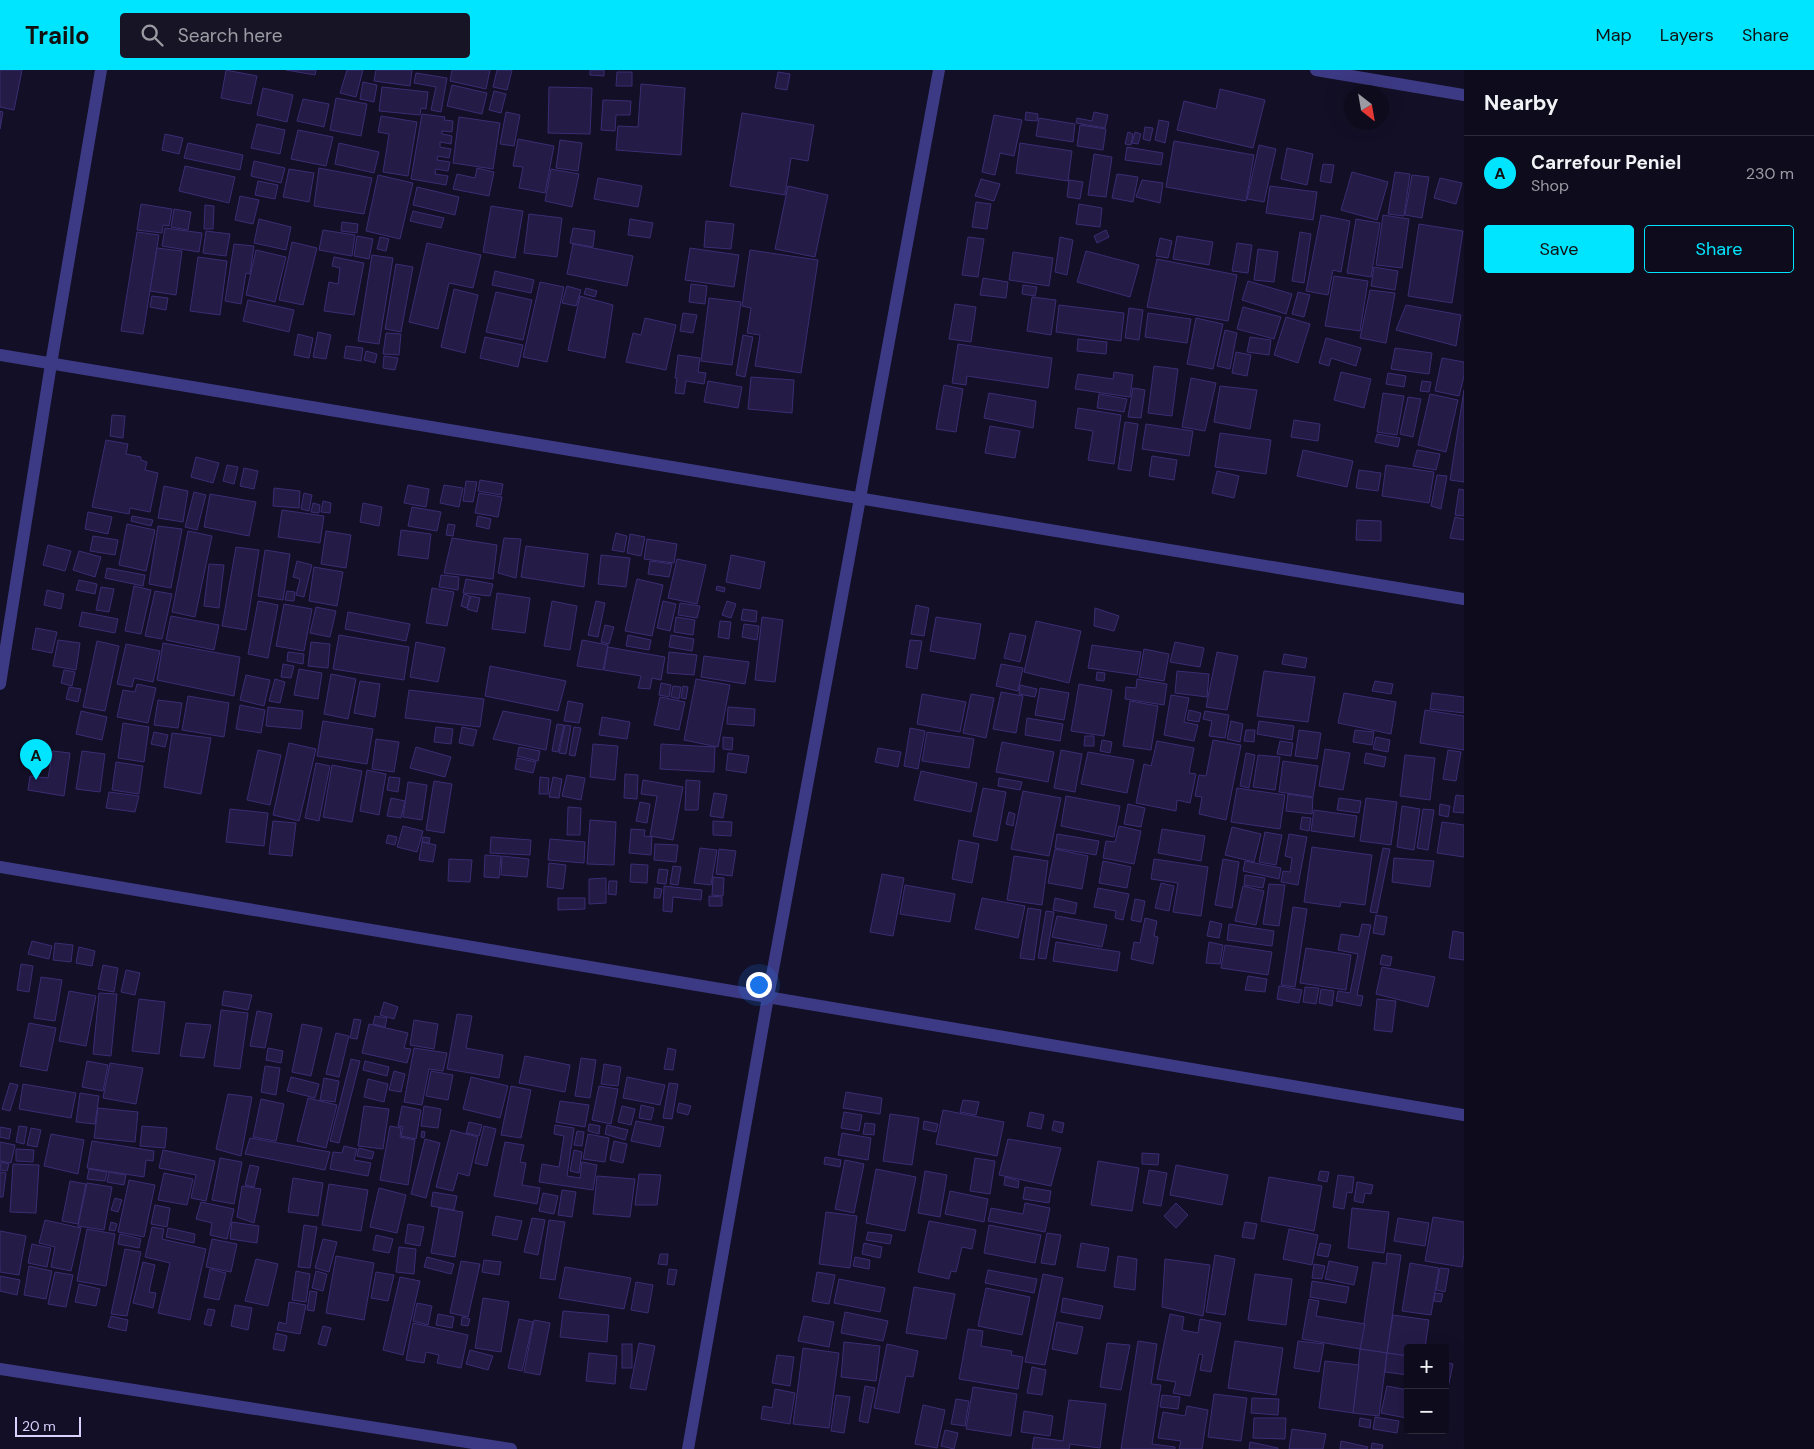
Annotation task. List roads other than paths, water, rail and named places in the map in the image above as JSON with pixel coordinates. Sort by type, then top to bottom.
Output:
[{"type":"street","points":[[0,684],[51,364],[101,70]]},
{"type":"street","points":[[688,1449],[768,997],[939,70]]},
{"type":"street","points":[[1316,70],[1464,95]]},
{"type":"street","points":[[0,355],[1464,599]]},
{"type":"street","points":[[0,867],[1464,1114]]},
{"type":"street","points":[[0,1369],[511,1449]]},
{"type":"place","name":"Carrefour Peniel","points":[[36,780]]}]
